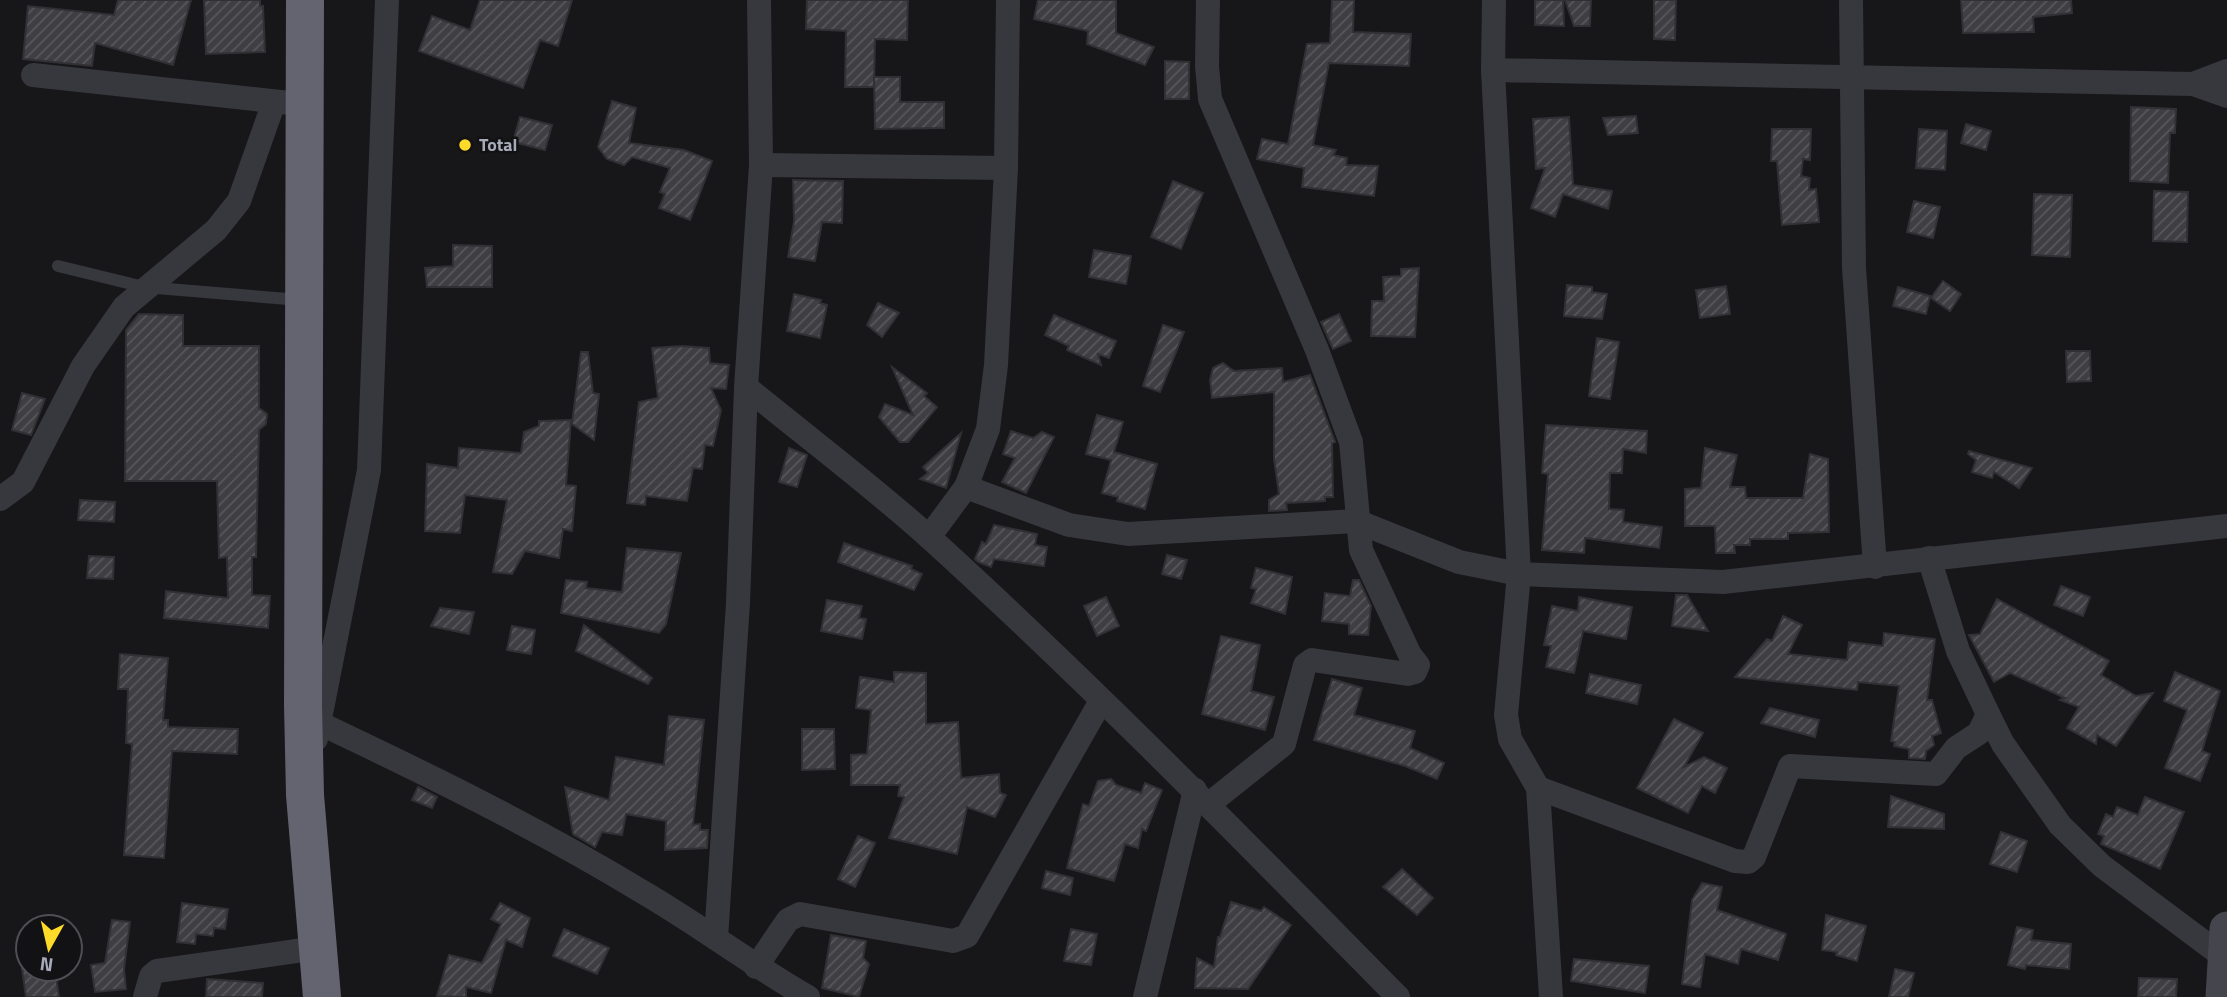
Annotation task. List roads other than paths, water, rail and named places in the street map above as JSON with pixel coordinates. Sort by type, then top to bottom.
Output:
[{"type":"highway","points":[[305,0],[289,103],[304,300],[305,794],[322,997]]},
{"type":"street","points":[[305,794],[369,470],[387,0]]},
{"type":"street","points":[[716,938],[738,603],[746,387],[761,165],[759,0]]},
{"type":"street","points":[[929,537],[966,487],[988,429],[996,365],[1006,168],[1009,0]]},
{"type":"street","points":[[1144,997],[1202,797],[1284,744],[1304,665],[1311,660],[1408,674],[1415,672],[1418,664],[1404,643],[1361,550],[1356,521],[1351,442],[1317,350],[1210,99],[1207,66],[1208,0]]},
{"type":"street","points":[[1494,0],[1493,70],[1519,574],[1506,715],[1510,739],[1538,788],[1551,997]]},
{"type":"street","points":[[1851,0],[1854,268],[1875,567]]},
{"type":"street","points":[[1493,70],[1850,75],[2193,84],[2227,96]]},
{"type":"street","points":[[2193,84],[2227,71]]},
{"type":"street","points":[[0,499],[23,482],[83,366],[124,307],[144,287],[216,230],[239,201],[289,103],[33,75]]},
{"type":"street","points":[[761,165],[1006,168]]},
{"type":"street","points":[[746,387],[929,537],[1202,797],[1398,997]]},
{"type":"street","points":[[966,487],[1069,525],[1128,534],[1356,521],[1459,562],[1519,574],[1723,583],[2227,526]]},
{"type":"street","points":[[1929,558],[1958,651],[2003,744],[2060,825],[2102,866],[2226,943],[2223,997]]},
{"type":"street","points":[[756,967],[788,920],[800,914],[953,940],[967,936],[1101,701]]},
{"type":"street","points":[[1538,788],[1735,861],[1748,862],[1754,857],[1790,766],[1936,774],[1956,748],[1979,733],[1988,713]]},
{"type":"street","points":[[319,723],[463,791],[641,891],[716,938],[756,967],[807,997]]},
{"type":"street","points":[[145,997],[151,976],[157,971],[317,948]]},
{"type":"lane","points":[[58,265],[144,287],[304,300]]},
{"type":"place","name":"Total","points":[[465,145]]}]
